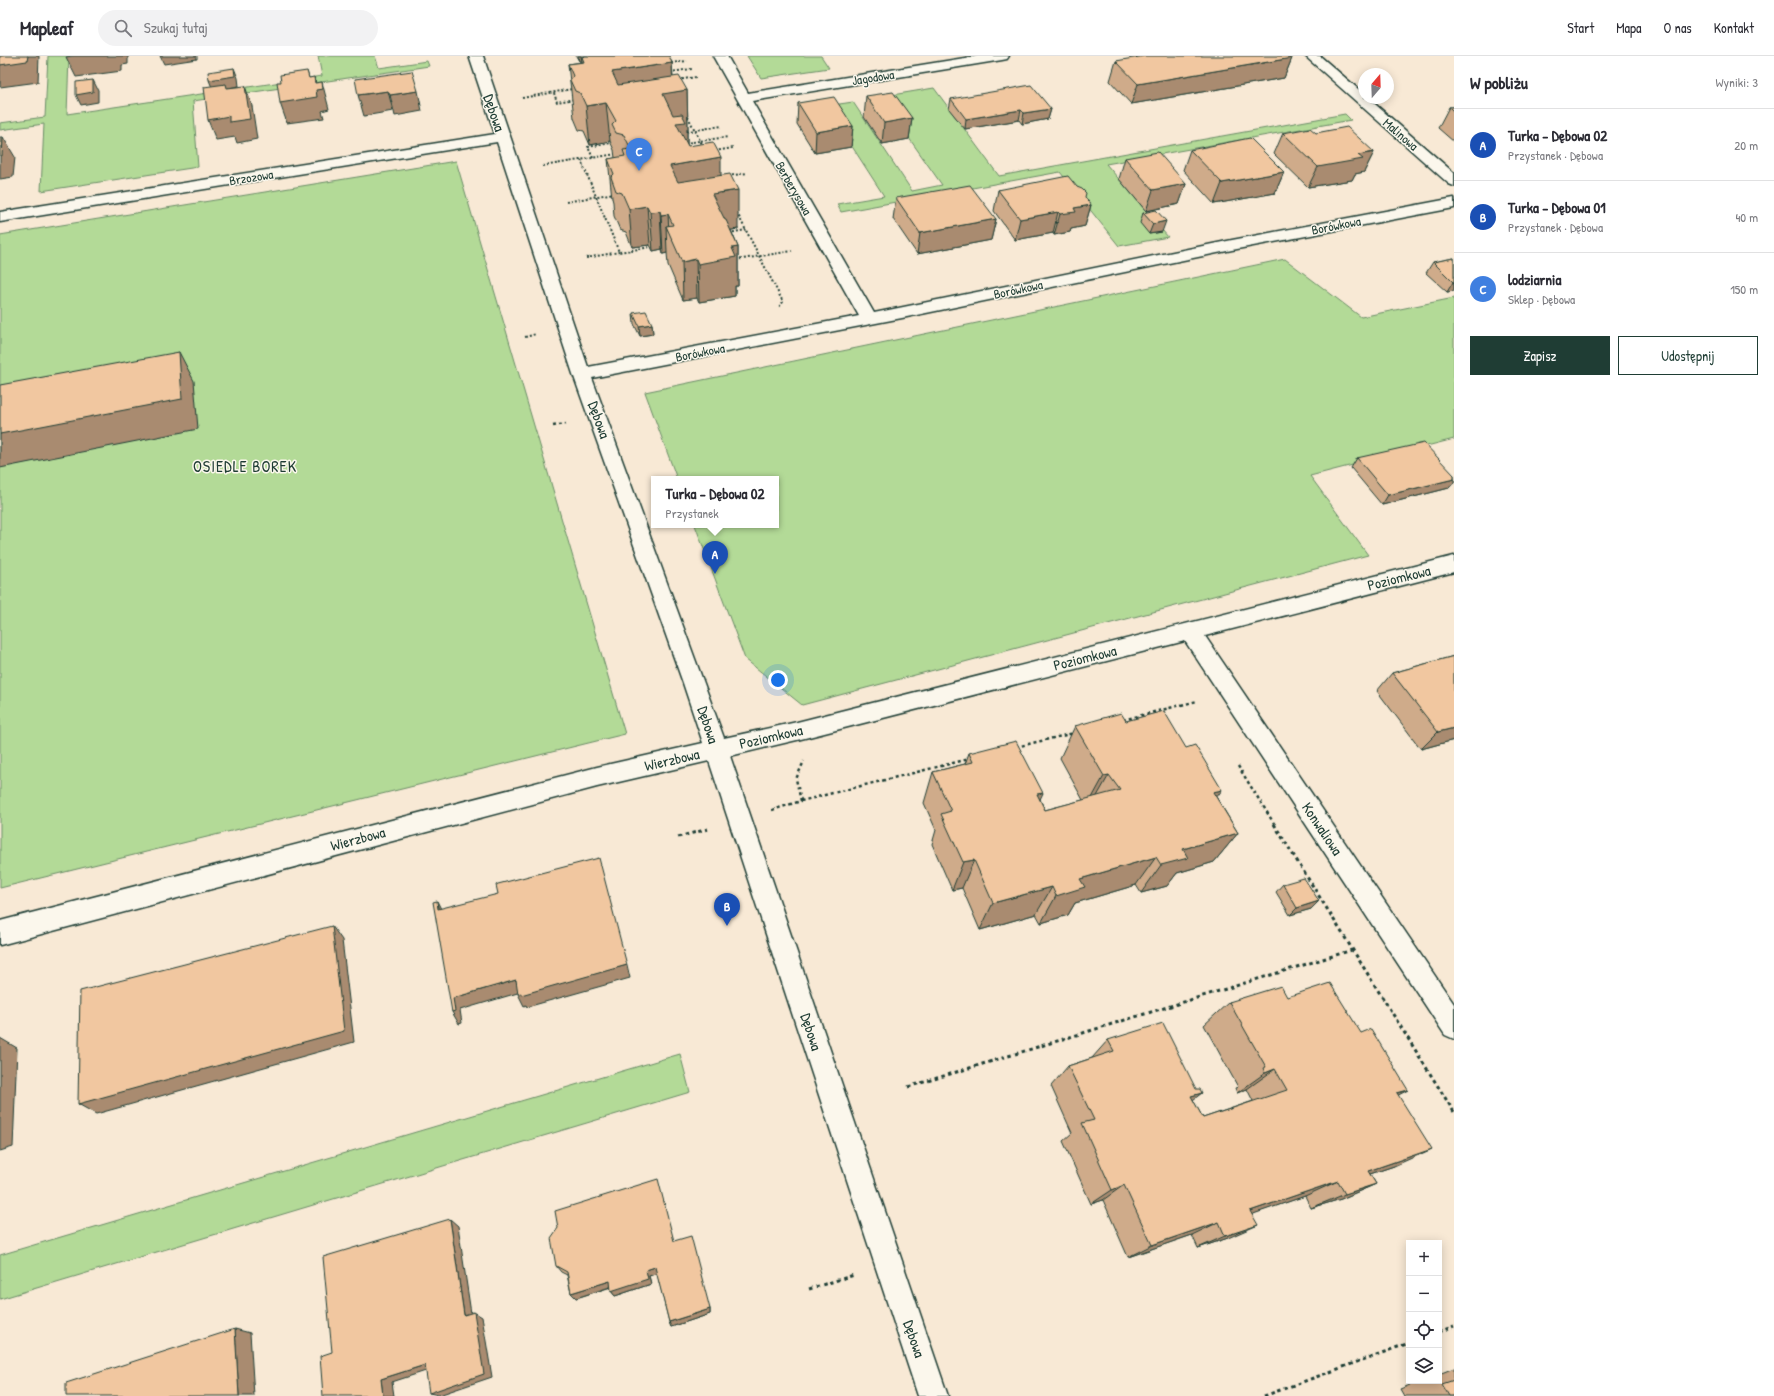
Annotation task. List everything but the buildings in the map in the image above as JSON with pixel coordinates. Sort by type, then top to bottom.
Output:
[{"type":"street","name":"Dębowa","points":[[476,56],[582,374],[692,676],[888,1264],[928,1395]]},
{"type":"street","name":"Berberysowa","points":[[720,56],[869,319]]},
{"type":"street","name":"Jagodowa","points":[[743,98],[1002,56]]},
{"type":"street","name":"Malinowa","points":[[1312,56],[1454,181]]},
{"type":"street","name":"Brzozowa","points":[[0,218],[502,137]]},
{"type":"street","name":"Borówkowa","points":[[582,374],[869,319],[1232,245],[1454,203]]},
{"type":"street","name":"Poziomkowa","points":[[716,750],[1191,632],[1454,564]]},
{"type":"street","name":"Konwaliowa","points":[[1191,632],[1454,1026]]},
{"type":"street","name":"Wierzbowa","points":[[0,933],[598,777],[716,750]]},
{"type":"path","points":[[668,63],[687,61]]},
{"type":"path","points":[[666,73],[692,69]]},
{"type":"path","points":[[677,81],[696,77]]},
{"type":"path","points":[[518,99],[573,89]]},
{"type":"path","points":[[554,93],[557,102],[579,98]]},
{"type":"path","points":[[686,112],[703,147]]},
{"type":"path","points":[[680,133],[722,126]]},
{"type":"path","points":[[678,144],[728,137]]},
{"type":"path","points":[[593,158],[588,147],[611,143]]},
{"type":"path","points":[[713,151],[734,148]]},
{"type":"path","points":[[514,168],[534,164],[544,166],[616,154]]},
{"type":"path","points":[[581,160],[619,252]]},
{"type":"path","points":[[726,176],[747,173]]},
{"type":"path","points":[[566,202],[619,193]]},
{"type":"path","points":[[735,209],[783,302],[778,308]]},
{"type":"path","points":[[727,234],[746,230]]},
{"type":"path","points":[[586,258],[651,247]]},
{"type":"path","points":[[736,261],[792,251]]},
{"type":"path","points":[[1201,708],[1197,701],[1198,687],[1219,674]]},
{"type":"path","points":[[1120,721],[1197,701]]},
{"type":"path","points":[[1012,748],[1082,730]]},
{"type":"path","points":[[804,755],[804,760],[796,779],[801,801],[974,758]]},
{"type":"path","points":[[1235,762],[1454,1112]]},
{"type":"path","points":[[908,1087],[1352,950]]},
{"type":"path","points":[[809,1289],[888,1264]]},
{"type":"path","points":[[1442,1331],[1454,1326]]},
{"type":"path","points":[[1264,1396],[1406,1344]]},
{"type":"green space","points":[[48,56],[69,56],[67,114],[322,76],[318,56],[375,56],[379,68],[427,61],[429,66],[193,101],[198,167],[41,191],[44,124],[0,130],[0,123],[45,117]]},
{"type":"green space","points":[[747,56],[821,56],[829,68],[761,78]]},
{"type":"green space","points":[[934,88],[999,176],[1345,114],[1351,120],[1106,164],[1168,237],[1119,246],[1060,172],[841,212],[837,204],[884,196],[826,106],[853,102],[912,191],[942,185],[880,97]]},
{"type":"green space","points":[[456,161],[625,734],[0,888],[0,235]]},
{"type":"green space","points":[[1285,259],[1361,317],[1454,298],[1454,439],[1310,476],[1368,555],[802,705],[745,659],[696,528],[779,528],[779,476],[676,476],[645,392]]},
{"type":"green space","points":[[680,1054],[690,1092],[0,1299],[0,1255]]},
{"type":"place","name":"lodziarnia","points":[[639,171]]},
{"type":"place","name":"Turka - Dębowa 02","points":[[715,574]]},
{"type":"place","name":"Turka - Dębowa 01","points":[[727,926]]},
{"type":"district","name":"OSIEDLE BOREK","points":[[245,466]]}]
